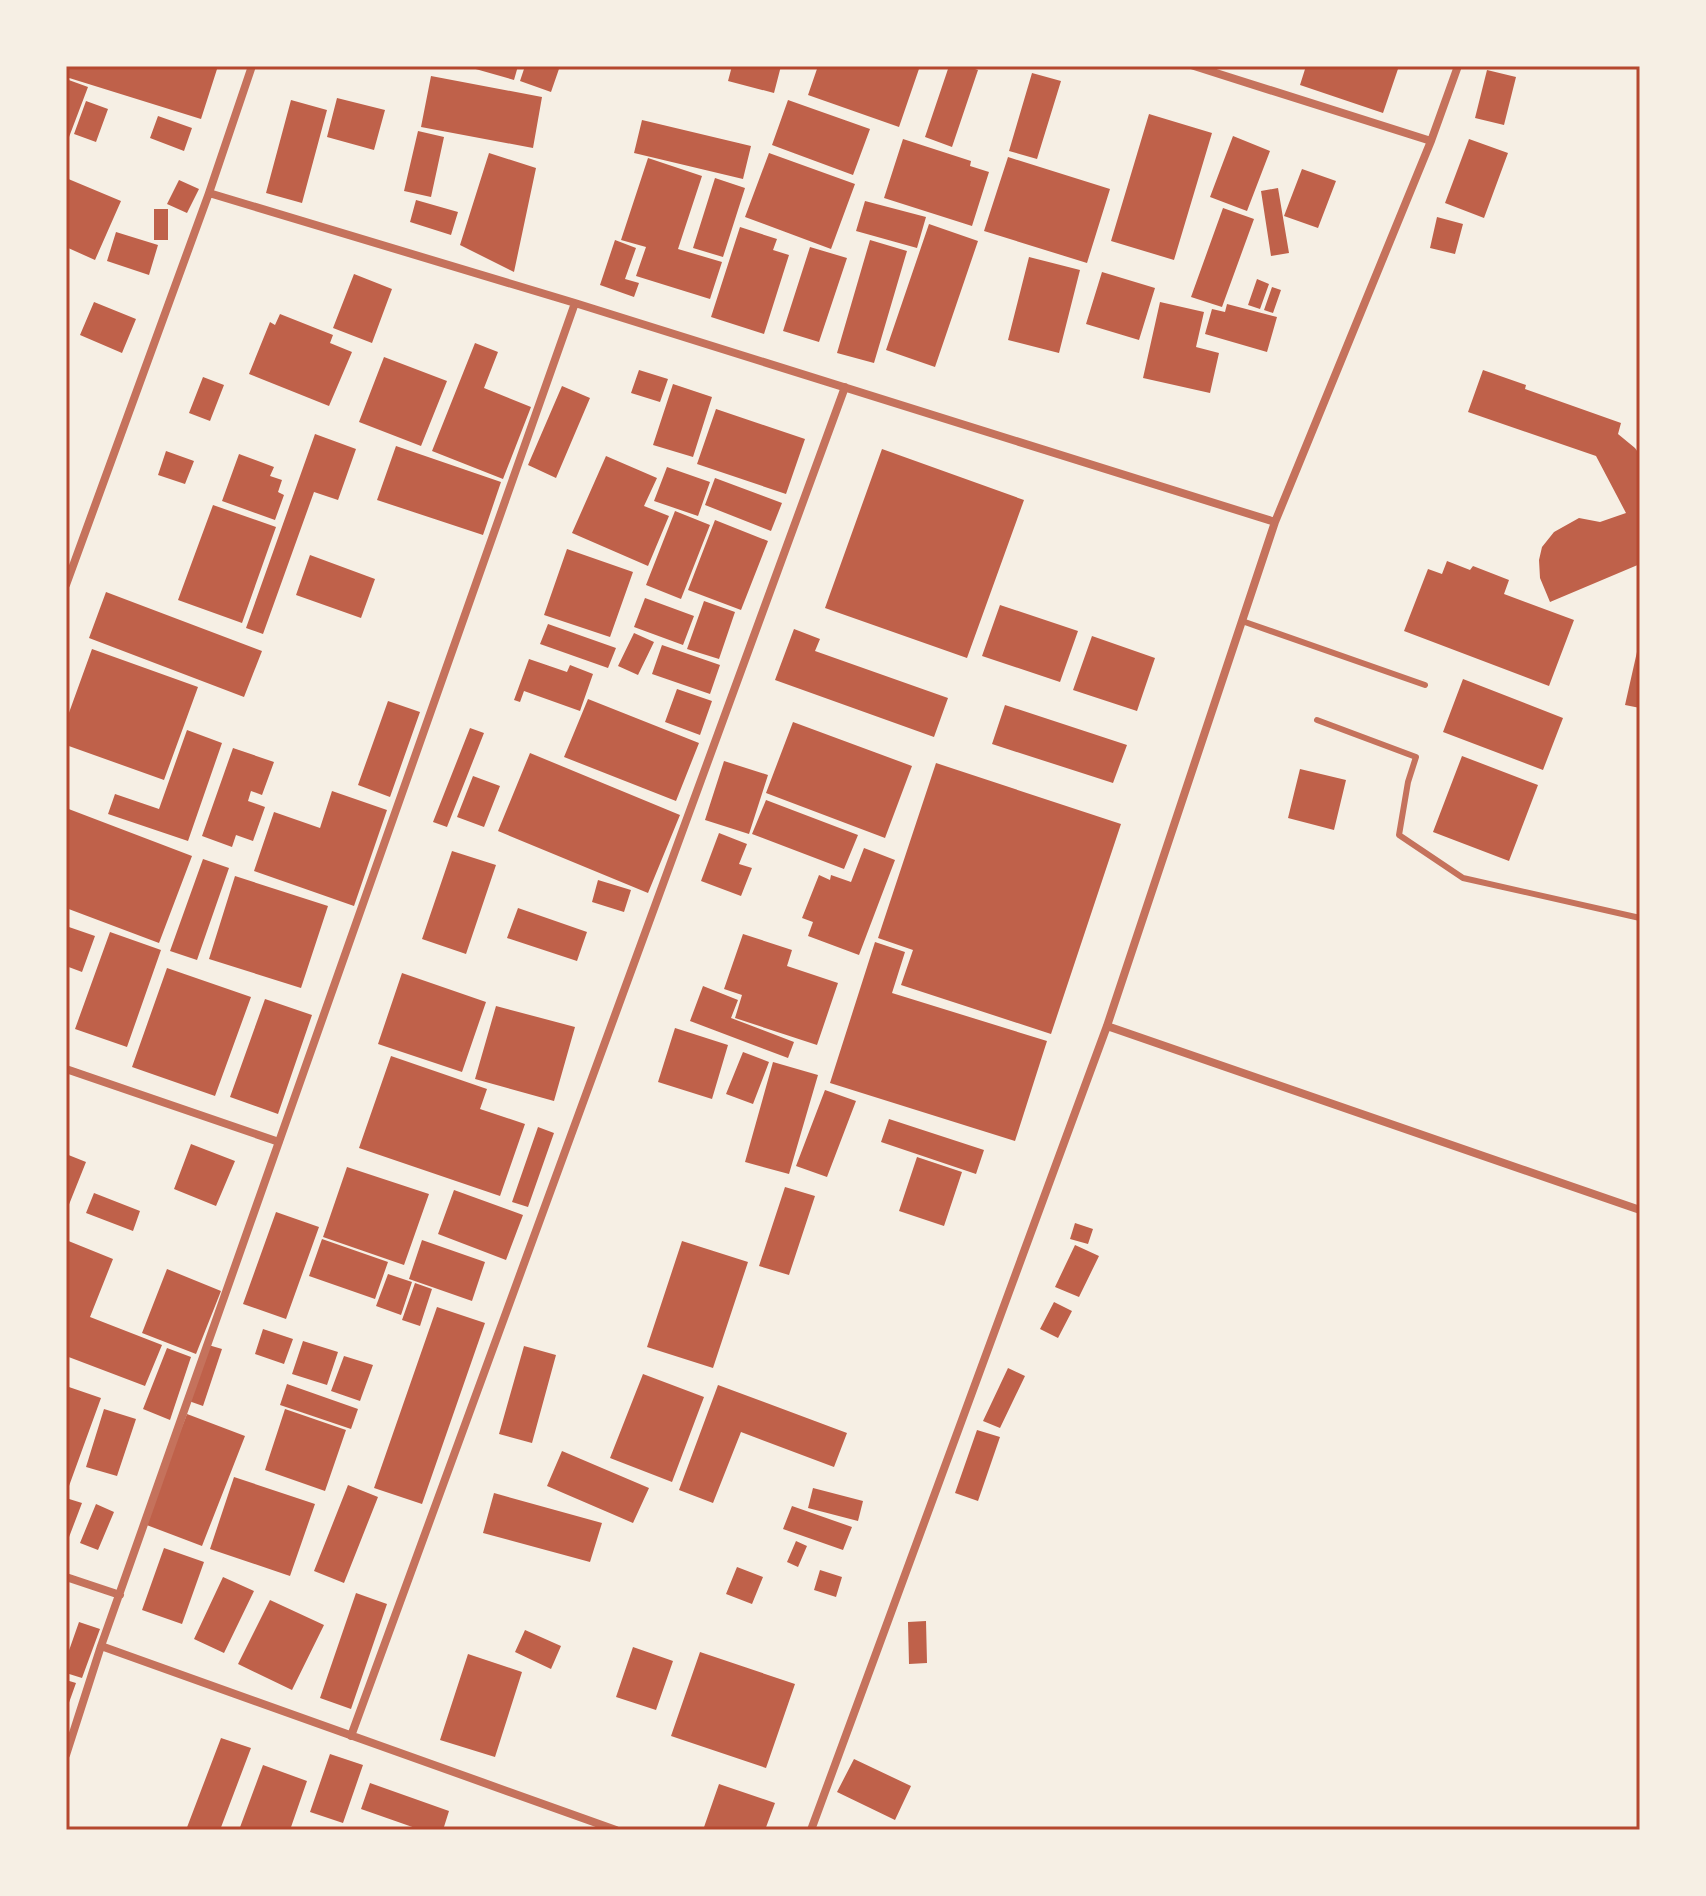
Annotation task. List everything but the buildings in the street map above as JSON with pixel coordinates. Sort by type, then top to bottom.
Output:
[{"type":"street","points":[[66,585],[252,66]]},
{"type":"street","points":[[1194,66],[1431,141]]},
{"type":"street","points":[[811,1830],[1107,1026],[1275,522],[1431,141],[1458,66]]},
{"type":"street","points":[[209,193],[575,303],[1275,522]]},
{"type":"street","points":[[66,1755],[101,1646],[575,303]]},
{"type":"street","points":[[351,1736],[845,387]]},
{"type":"street","points":[[1107,1026],[1640,1210]]},
{"type":"street","points":[[66,1069],[279,1142]]},
{"type":"street","points":[[66,1577],[120,1595]]},
{"type":"street","points":[[101,1646],[616,1830]]},
{"type":"lane","points":[[1242,621],[1425,685]]},
{"type":"lane","points":[[1317,720],[1416,757],[1408,782],[1399,835],[1463,878],[1640,918]]}]
